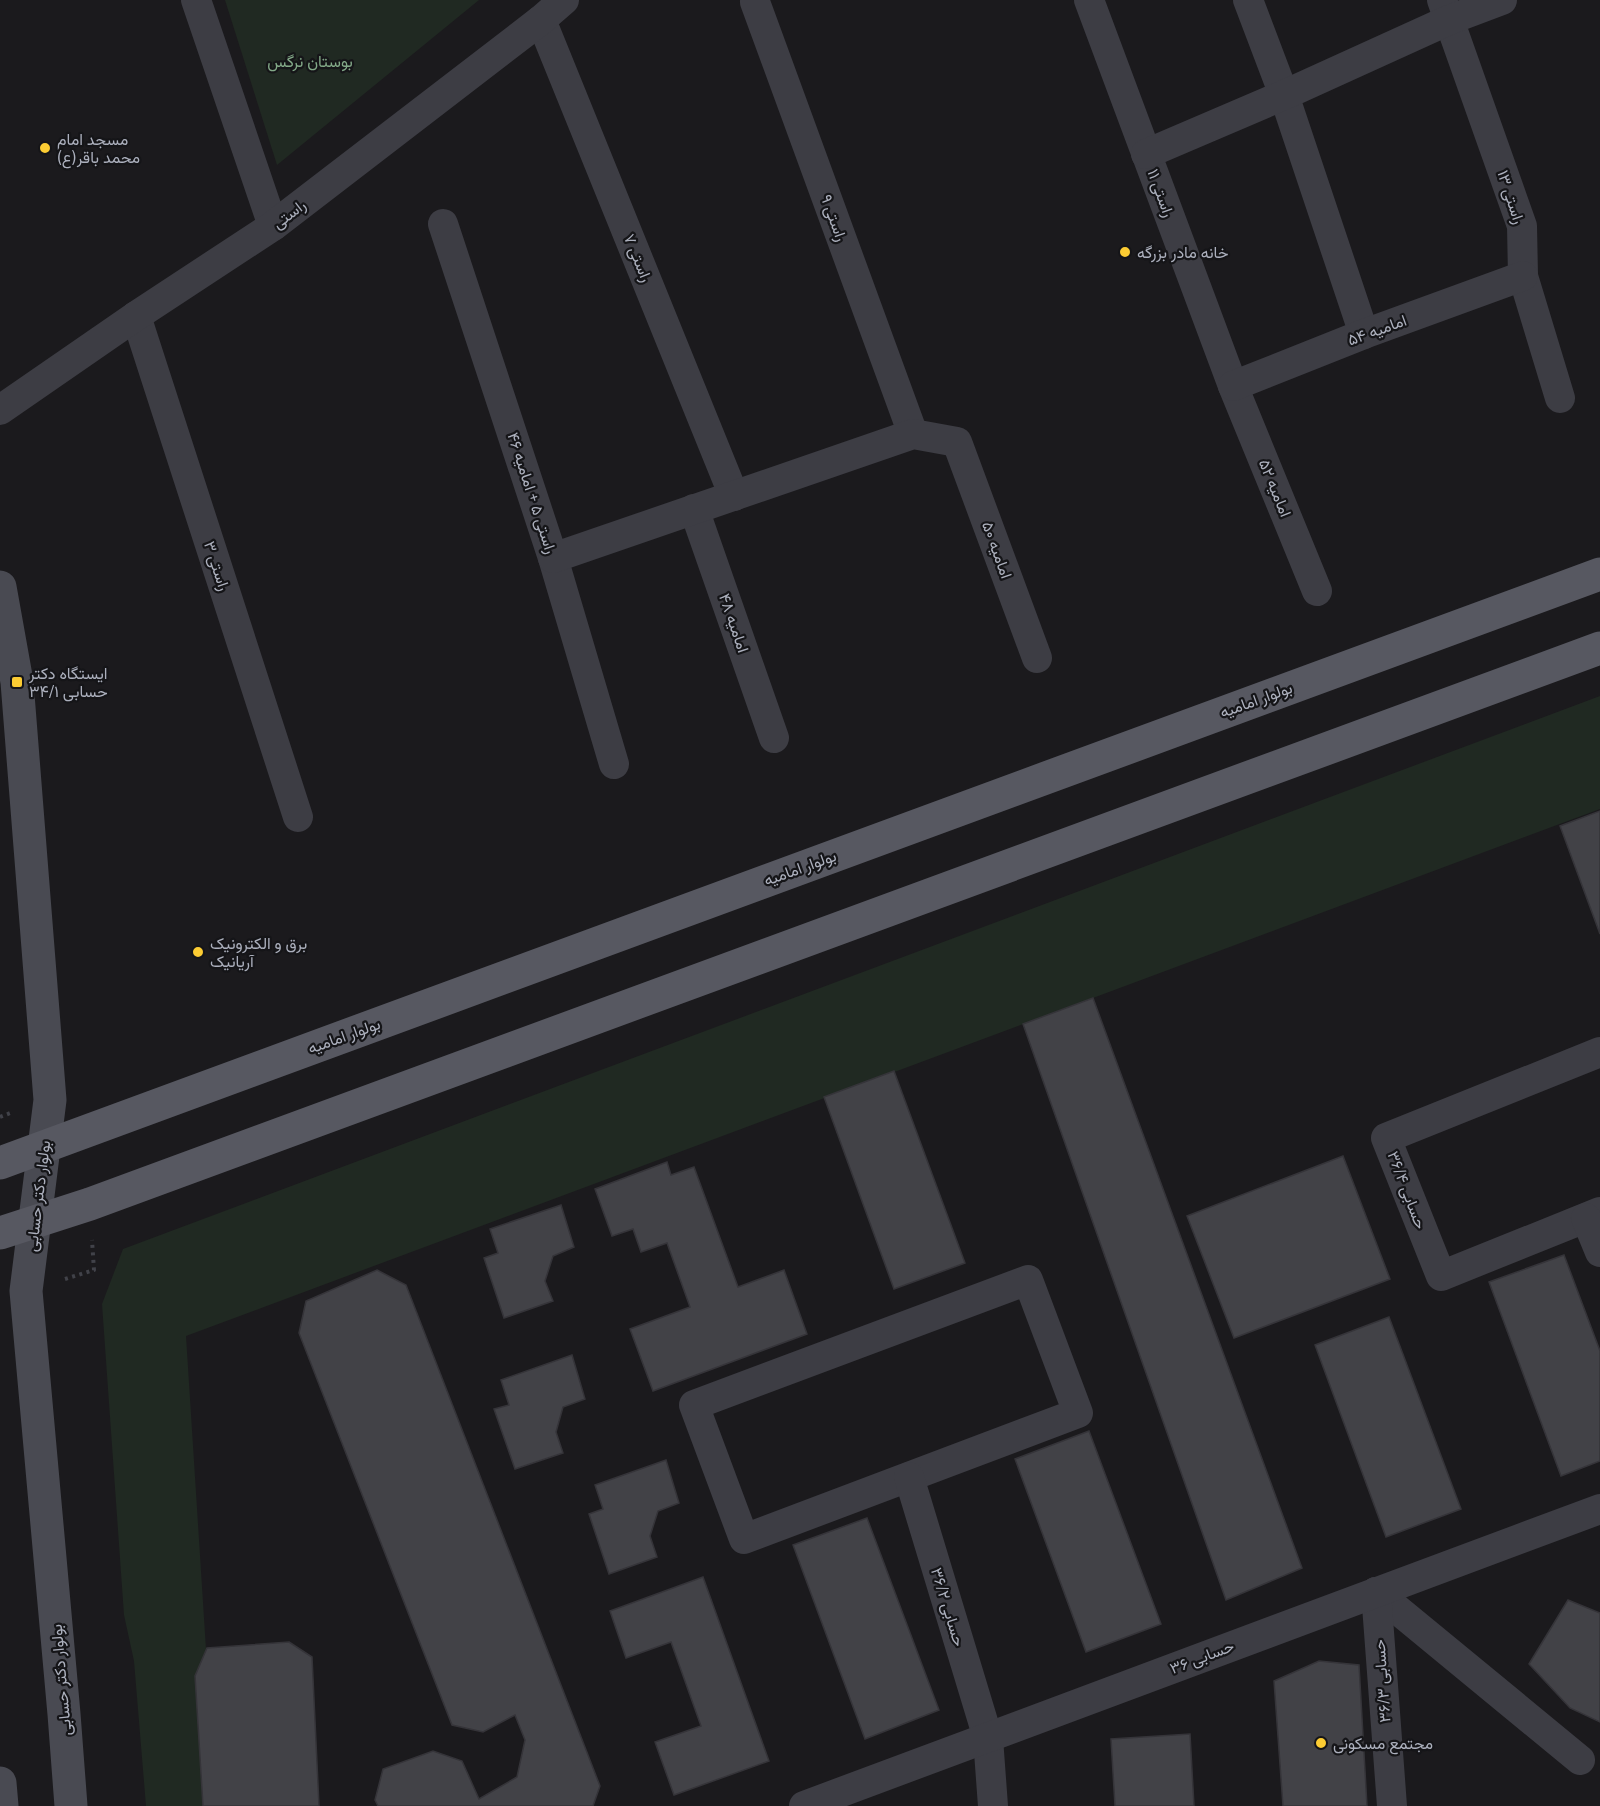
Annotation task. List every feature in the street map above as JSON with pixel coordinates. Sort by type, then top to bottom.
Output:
[{"type":"main road","name":"بولوار امامیه","points":[[0,1163],[1600,574]]},
{"type":"main road","name":"بولوار دکتر حسابی","points":[[0,587],[17,682],[50,1100],[26,1291],[71,1806]]},
{"type":"main road","points":[[0,1233],[90,1204],[1600,648]]},
{"type":"main road","points":[[0,1784],[2,1806]]},
{"type":"street","points":[[196,0],[273,226]]},
{"type":"street","name":"راستی","points":[[0,410],[136,316],[273,226],[542,20],[564,0]]},
{"type":"street","name":"راستی ۱۱","points":[[1089,0],[1233,386]]},
{"type":"street","points":[[1248,0],[1284,95],[1364,334]]},
{"type":"street","points":[[1146,154],[1284,95],[1446,10],[1502,0]]},
{"type":"street","name":"راستی ۹","points":[[755,2],[913,434]]},
{"type":"street","name":"راستی ۱۳","points":[[1446,10],[1522,226],[1523,276],[1560,398]]},
{"type":"street","name":"راستی ۷","points":[[542,20],[734,496]]},
{"type":"street","name":"راستی ۵ + امامیه ۴۶","points":[[443,224],[553,558],[614,764]]},
{"type":"street","name":"امامیه ۵۴","points":[[1233,386],[1364,334],[1523,276]]},
{"type":"street","name":"راستی ۳","points":[[136,316],[298,817]]},
{"type":"street","name":"امامیه ۵۲","points":[[1233,386],[1317,591]]},
{"type":"street","points":[[553,558],[913,434]]},
{"type":"street","name":"امامیه ۵۰","points":[[913,434],[957,442],[1037,658]]},
{"type":"street","name":"امامیه ۴۸","points":[[694,509],[774,738]]},
{"type":"street","name":"حسابی ۳۶/۴","points":[[1600,1052],[1386,1138],[1441,1276],[1593,1215],[1600,1252]]},
{"type":"street","points":[[1028,1280],[1078,1413],[909,1477],[744,1539],[694,1405],[1028,1280]]},
{"type":"street","name":"حسابی ۳۶/۲","points":[[909,1477],[988,1738],[993,1806]]},
{"type":"street","name":"حسابی ۳۶","points":[[804,1806],[1600,1509]]},
{"type":"street","points":[[1376,1592],[1580,1760]]},
{"type":"street","name":"حسابی ۳۶/۳","points":[[1376,1592],[1392,1806]]},
{"type":"green space","name":"بوستان نرگس","points":[[225,0],[479,0],[277,165]]},
{"type":"green space","points":[[1600,696],[1600,809],[186,1336],[216,1806],[146,1806],[134,1661],[124,1615],[102,1304],[123,1249]]},
{"type":"building","points":[[1600,811],[1600,934],[1560,826]]},
{"type":"building","points":[[1093,998],[1302,1568],[1226,1600],[1023,1024]]},
{"type":"building","points":[[894,1071],[965,1263],[894,1289],[824,1097]]},
{"type":"building","points":[[1343,1156],[1390,1279],[1234,1338],[1187,1216]]},
{"type":"building","points":[[667,1162],[671,1175],[694,1167],[738,1287],[784,1270],[807,1334],[653,1391],[630,1329],[690,1307],[667,1243],[641,1252],[633,1229],[612,1236],[595,1189]]},
{"type":"building","points":[[561,1205],[574,1247],[553,1256],[545,1281],[553,1301],[504,1318],[484,1258],[498,1253],[490,1229]]},
{"type":"building","points":[[1564,1255],[1600,1351],[1600,1461],[1561,1476],[1489,1282]]},
{"type":"building","points":[[377,1270],[406,1285],[600,1786],[593,1806],[378,1806],[375,1800],[383,1769],[433,1751],[462,1761],[479,1799],[517,1777],[525,1740],[515,1715],[483,1732],[452,1725],[299,1333],[306,1301]]},
{"type":"building","points":[[1389,1317],[1461,1509],[1386,1537],[1315,1345]]},
{"type":"building","points":[[572,1355],[585,1399],[563,1407],[556,1432],[563,1453],[515,1469],[494,1409],[509,1405],[501,1380]]},
{"type":"building","points":[[1089,1431],[1161,1624],[1086,1652],[1015,1459]]},
{"type":"building","points":[[666,1460],[679,1503],[658,1511],[650,1536],[657,1557],[609,1574],[589,1514],[603,1509],[595,1485]]},
{"type":"building","points":[[867,1518],[939,1710],[865,1739],[793,1545]]},
{"type":"building","points":[[703,1577],[769,1761],[674,1795],[655,1742],[701,1726],[671,1642],[626,1658],[610,1611]]},
{"type":"building","points":[[1568,1600],[1600,1613],[1600,1722],[1570,1708],[1529,1664]]},
{"type":"building","points":[[289,1642],[312,1657],[319,1806],[203,1806],[195,1676],[207,1648]]},
{"type":"building","name":"مجتمع مسکونی","points":[[1319,1661],[1359,1665],[1367,1806],[1283,1806],[1274,1681]]},
{"type":"building","points":[[1190,1734],[1194,1806],[1115,1806],[1111,1739]]},
{"type":"place","name":"مسجد امام محمد باقر(ع)","points":[[45,148]]},
{"type":"place","name":"خانه مادر بزرگه","points":[[1125,252]]},
{"type":"place","name":"ایستگاه دکتر حسابی ۳۴/۱","points":[[17,682]]},
{"type":"place","name":"برق و الکترونیک آریانیک","points":[[198,952]]},
{"type":"place","name":"مجتمع مسکونی","points":[[1321,1743]]}]
